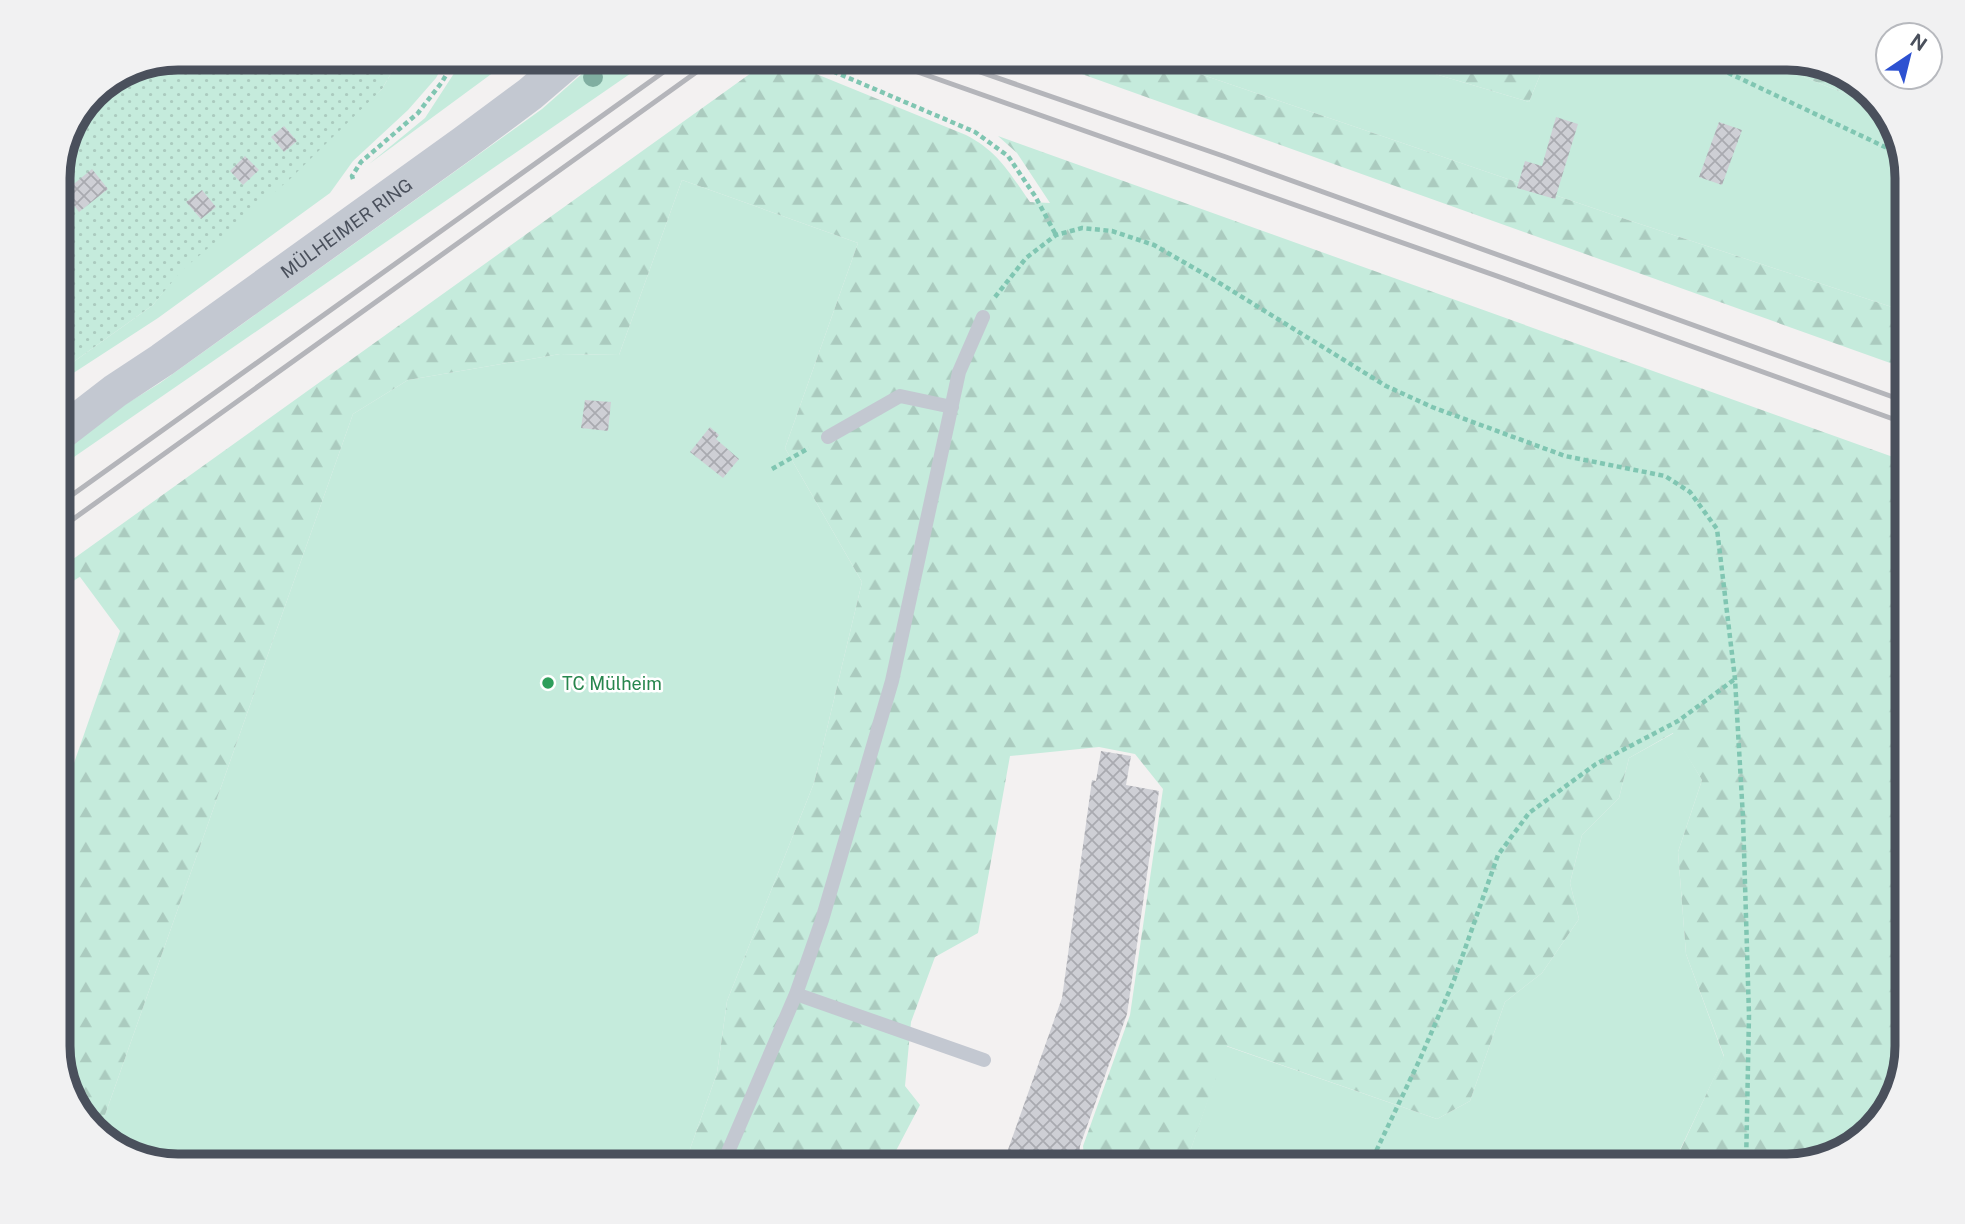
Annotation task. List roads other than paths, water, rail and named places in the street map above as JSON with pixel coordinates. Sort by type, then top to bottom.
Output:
[{"type":"street","name":"MÜLHEIMER RING","points":[[70,426],[464,143],[558,70]]},
{"type":"street","name":"MÜLHEIMER RING","points":[[70,411],[115,391]]},
{"type":"lane","points":[[727,1154],[796,994],[822,920],[892,681],[959,372],[982,317]]},
{"type":"lane","points":[[828,437],[900,396],[952,407]]},
{"type":"lane","points":[[796,994],[984,1060]]},
{"type":"railway","points":[[70,496],[666,70]]},
{"type":"railway","points":[[70,521],[699,70]]},
{"type":"railway","points":[[912,70],[1895,420]]},
{"type":"railway","points":[[975,70],[1226,157],[1895,398]]},
{"type":"place","name":"TC Mülheim","points":[[548,683]]}]
